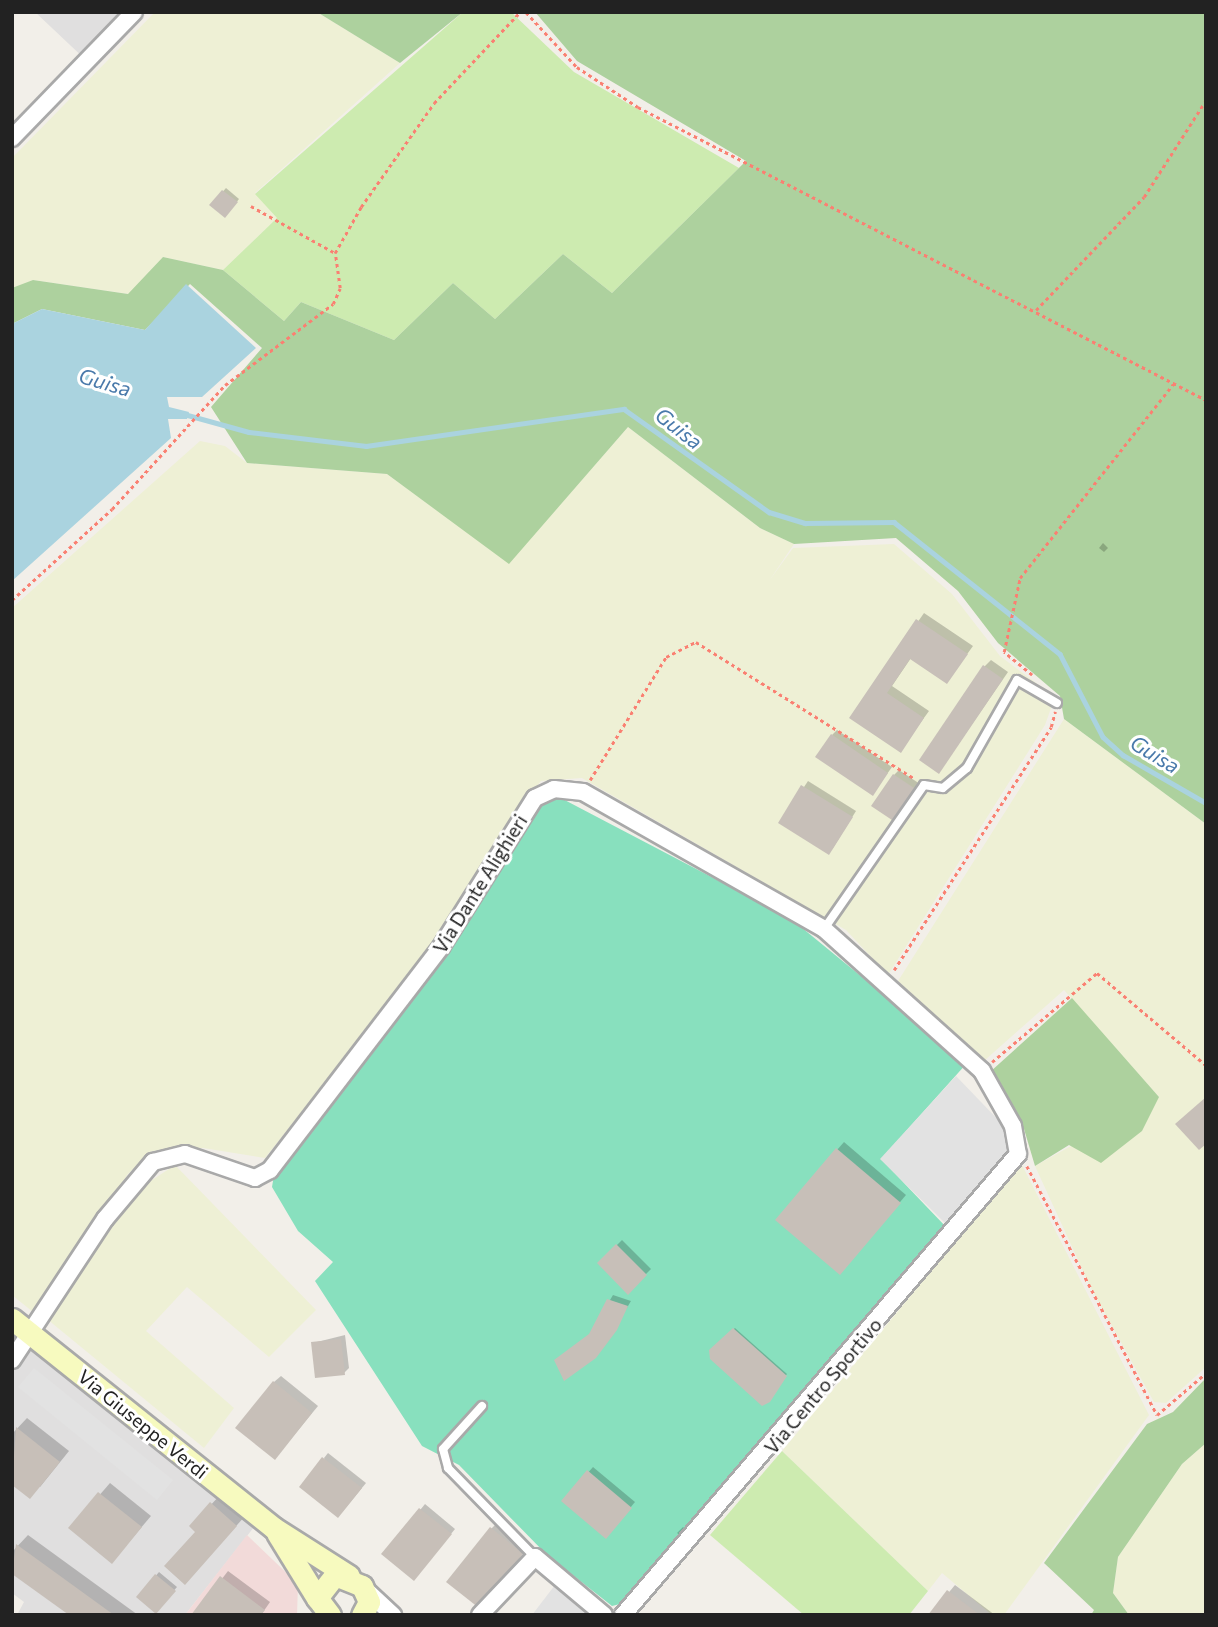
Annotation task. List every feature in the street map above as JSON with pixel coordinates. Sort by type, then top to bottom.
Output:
[{"type":"street","points":[[12,138],[134,12]]},
{"type":"street","name":"Via Dante Alighieri","points":[[12,1360],[20,1326],[133,1181],[153,1162],[185,1154],[255,1178],[270,1170],[441,947],[535,798],[554,789],[583,792],[824,929],[982,1071],[1013,1126],[1018,1154]]},
{"type":"street","name":"Via Centro Sportivo","points":[[623,1615],[1018,1154]]},
{"type":"street","name":"Via Giuseppe Verdi","points":[[20,1326],[274,1528],[356,1581],[393,1615]]},
{"type":"street","name":"Via Giuseppe Verdi","points":[[274,1528],[321,1608]]},
{"type":"street","points":[[480,1615],[535,1557],[604,1615]]},
{"type":"street","points":[[321,1608],[335,1575],[356,1581],[369,1602],[362,1615]]},
{"type":"lane","points":[[824,929],[924,785],[954,784],[1017,680],[1057,703]]},
{"type":"lane","points":[[482,1406],[443,1449],[448,1468],[535,1557]]},
{"type":"path","points":[[12,600],[174,442],[225,385],[333,304],[340,288],[335,253],[434,103],[520,12]]},
{"type":"path","points":[[526,12],[576,66],[638,107],[1206,400]]},
{"type":"path","points":[[1036,310],[1144,197],[1206,100]]},
{"type":"path","points":[[251,206],[335,253]]},
{"type":"path","points":[[1035,677],[1004,652],[1013,602],[1029,561],[1173,384]]},
{"type":"path","points":[[583,792],[666,657],[696,642],[924,785]]},
{"type":"path","points":[[884,984],[1051,727],[1057,703]]},
{"type":"path","points":[[982,1071],[1097,973],[1206,1065]]},
{"type":"path","points":[[1018,1154],[1157,1415],[1206,1373]]},
{"type":"shaded area","points":[[35,12],[134,12],[87,61]]},
{"type":"shaded area","points":[[956,1076],[1006,1128],[1008,1142],[1007,1153],[945,1223],[880,1159]]},
{"type":"shaded area","points":[[32,1343],[258,1522],[185,1615],[17,1615],[24,1602],[12,1593],[12,1370]]},
{"type":"shaded area","points":[[34,1368],[173,1480],[157,1500],[18,1387]]},
{"type":"shaded area","points":[[247,1535],[298,1584],[297,1615],[185,1615]]},
{"type":"shaded area","points":[[555,1585],[593,1615],[532,1615]]},
{"type":"green space","points":[[155,12],[317,12],[400,63],[255,193],[277,218],[223,270],[163,257],[129,294],[33,280],[13,289],[12,158]]},
{"type":"green space","points":[[317,12],[463,12],[400,63]]},
{"type":"green space","points":[[463,12],[511,12],[574,72],[739,168],[612,293],[563,254],[495,319],[453,283],[394,340],[301,302],[284,321],[223,270],[277,218],[255,194]]},
{"type":"green space","points":[[535,12],[1206,12],[1206,824],[1064,719],[1060,696],[998,643],[958,591],[896,538],[794,544],[760,528],[628,427],[509,564],[387,474],[247,463],[211,407],[262,348],[190,284],[145,330],[42,309],[12,324],[12,288],[33,280],[128,294],[163,257],[223,270],[284,321],[301,302],[394,340],[453,283],[495,319],[563,254],[612,293],[746,161],[577,61]]},
{"type":"green space","points":[[628,427],[760,528],[794,544],[769,581],[793,548],[894,544],[952,594],[1000,656],[1055,697],[1045,725],[888,975],[846,930],[582,778],[541,781],[503,829],[438,941],[265,1158],[203,1148],[152,1151],[128,1174],[33,1312],[12,1295],[12,608],[200,441],[225,446],[247,463],[387,474],[509,563]]},
{"type":"green space","points":[[1064,719],[1206,824],[1206,1367],[1166,1403],[1154,1402],[1090,1286],[1035,1166],[1159,1097],[1064,990],[984,1061],[898,981]]},
{"type":"green space","points":[[557,796],[790,918],[967,1063],[881,1159],[947,1228],[624,1603],[612,1606],[546,1554],[459,1465],[422,1446],[315,1281],[333,1262],[298,1231],[272,1187],[274,1175],[537,806]]},
{"type":"green space","points":[[1072,998],[1159,1097],[1142,1131],[1101,1163],[1069,1145],[1035,1166],[1024,1129],[990,1072]]},
{"type":"green space","points":[[1021,1163],[1149,1415],[1004,1615],[992,1615],[942,1573],[928,1591],[782,1451]]},
{"type":"green space","points":[[175,1165],[316,1310],[269,1357],[187,1287],[146,1331],[234,1408],[204,1448],[47,1319],[140,1188]]},
{"type":"green space","points":[[1206,1378],[1206,1443],[1182,1464],[1118,1557],[1113,1593],[1129,1615],[1091,1615],[1094,1610],[1044,1563],[1147,1424],[1173,1412]]},
{"type":"green space","points":[[1206,1443],[1206,1615],[1129,1615],[1113,1593],[1118,1557],[1182,1464]]},
{"type":"green space","points":[[782,1451],[928,1591],[909,1615],[804,1615],[710,1535]]},
{"type":"water","points":[[186,284],[256,348],[202,397],[167,397],[169,407],[189,412],[187,419],[168,419],[171,438],[12,581],[12,324],[42,309],[145,330]]},
{"type":"building","points":[[222,190],[238,202],[225,218],[209,205]]},
{"type":"building","points":[[916,619],[968,654],[947,684],[910,659],[887,693],[924,718],[901,753],[849,718]]},
{"type":"building","points":[[983,665],[1003,679],[939,774],[919,760]]},
{"type":"building","points":[[831,734],[888,773],[873,796],[815,757]]},
{"type":"building","points":[[893,774],[917,790],[895,822],[871,806]]},
{"type":"building","points":[[801,785],[853,817],[829,855],[778,823]]},
{"type":"building","points":[[1206,1097],[1206,1144],[1199,1150],[1175,1124]]},
{"type":"building","points":[[836,1148],[901,1203],[840,1275],[775,1220]]},
{"type":"building","points":[[616,1244],[647,1275],[628,1295],[597,1263]]},
{"type":"building","points":[[607,1299],[628,1306],[617,1330],[596,1358],[564,1381],[554,1360],[589,1334]]},
{"type":"building","points":[[733,1328],[787,1376],[770,1402],[762,1406],[710,1359],[709,1350]]},
{"type":"building","points":[[341,1339],[345,1375],[315,1378],[311,1342]]},
{"type":"building","points":[[273,1381],[312,1413],[275,1460],[235,1428]]},
{"type":"building","points":[[16,1427],[60,1462],[30,1499],[12,1485]]},
{"type":"building","points":[[322,1457],[362,1488],[338,1518],[299,1487]]},
{"type":"building","points":[[587,1470],[632,1508],[606,1539],[561,1501]]},
{"type":"building","points":[[98,1492],[142,1527],[112,1564],[68,1528]]},
{"type":"building","points":[[210,1502],[237,1526],[185,1585],[164,1566],[195,1532],[189,1526]]},
{"type":"building","points":[[419,1508],[452,1534],[414,1581],[381,1554]]},
{"type":"building","points":[[490,1527],[523,1554],[479,1608],[446,1582]]},
{"type":"building","points":[[16,1544],[114,1615],[69,1615],[12,1574]]},
{"type":"building","points":[[155,1574],[176,1591],[156,1614],[136,1597]]},
{"type":"building","points":[[220,1576],[265,1610],[261,1615],[191,1615]]},
{"type":"building","points":[[947,1590],[980,1615],[928,1615]]},
{"type":"waterway","name":"Guisa","points":[[184,414],[249,432],[366,446],[624,409],[769,512],[805,523],[894,522],[1060,654],[1103,737],[1123,755],[1206,803]]}]
